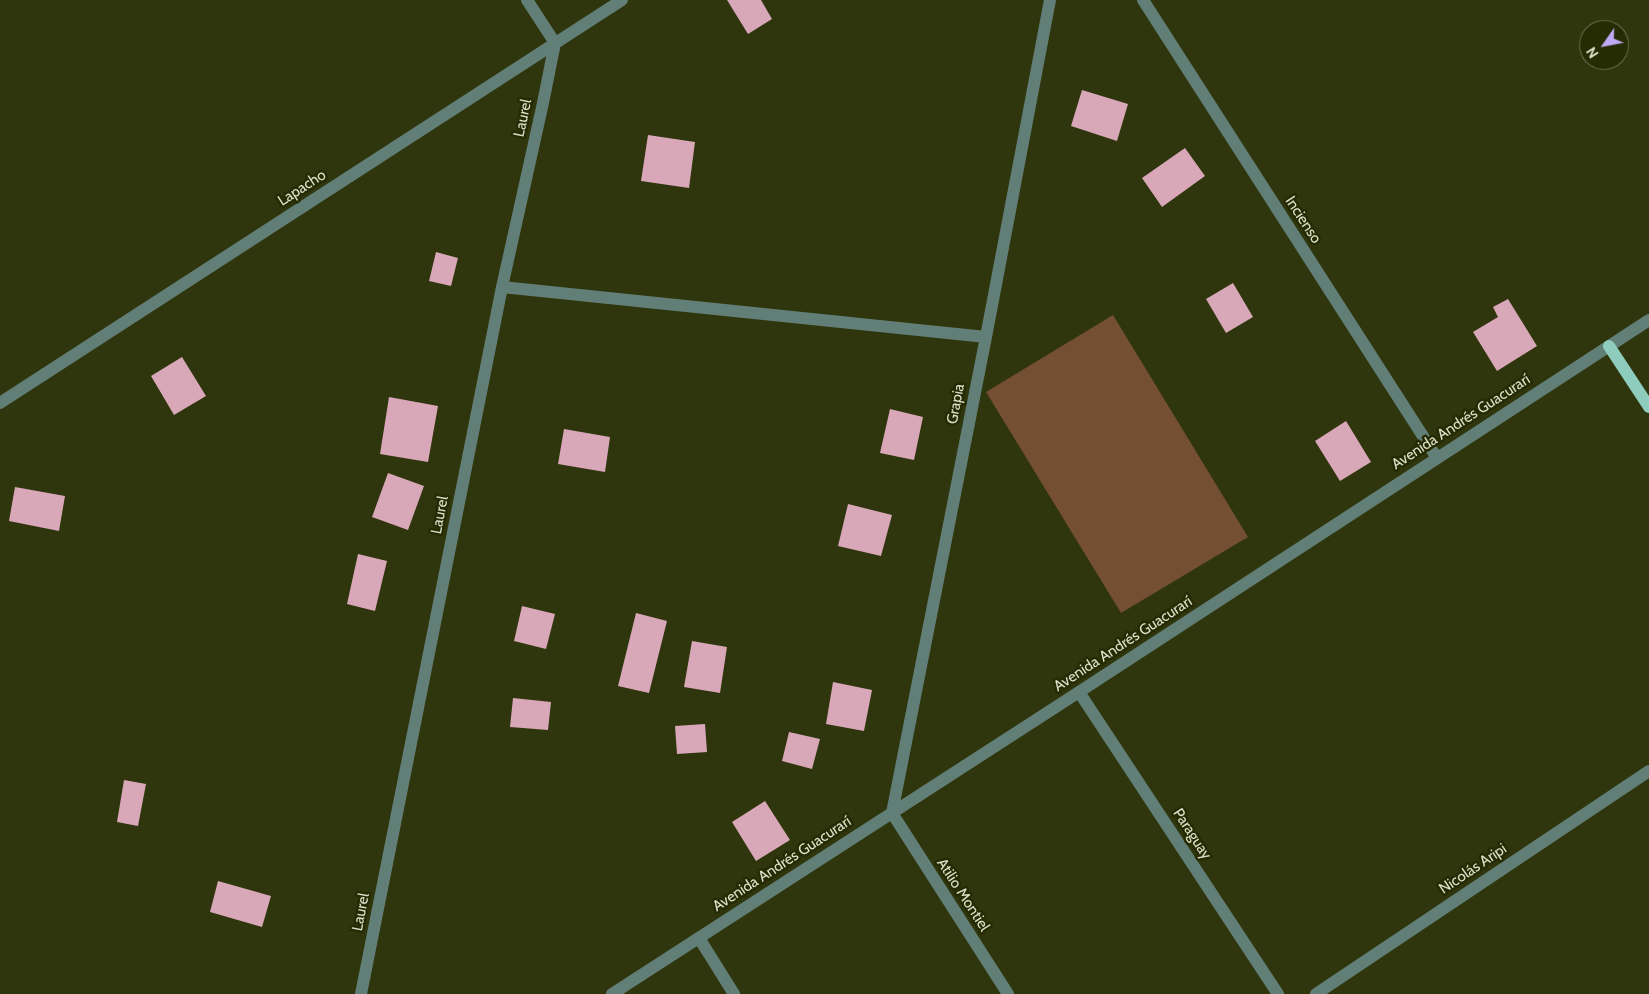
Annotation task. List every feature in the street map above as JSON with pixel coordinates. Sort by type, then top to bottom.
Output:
[{"type":"main road","points":[[1609,346],[1649,407]]},
{"type":"street","points":[[528,0],[555,43]]},
{"type":"street","name":"Lapacho","points":[[0,403],[622,0]]},
{"type":"street","name":"Grapia","points":[[892,813],[1050,0]]},
{"type":"street","name":"Incienso","points":[[1142,0],[1437,458]]},
{"type":"street","name":"Laurel","points":[[361,994],[502,287],[544,103],[555,43]]},
{"type":"street","points":[[502,287],[986,337]]},
{"type":"street","name":"Avenida Andrés Guacurarí","points":[[612,994],[1649,320]]},
{"type":"street","name":"Paraguay","points":[[1079,692],[1278,994]]},
{"type":"street","name":"Nicolás Aripi","points":[[1316,994],[1649,771]]},
{"type":"street","name":"Atilio Montiel","points":[[892,813],[1008,994]]},
{"type":"street","points":[[699,938],[734,994]]},
{"type":"shaded area","points":[[1113,315],[1248,537],[1121,613],[986,392]]},
{"type":"building","points":[[727,0],[761,0],[772,19],[748,34]]},
{"type":"building","points":[[1082,90],[1128,104],[1117,141],[1071,126]]},
{"type":"building","points":[[648,135],[695,142],[689,188],[641,181]]},
{"type":"building","points":[[1185,148],[1205,176],[1162,207],[1142,178]]},
{"type":"building","points":[[436,252],[458,258],[451,286],[429,281]]},
{"type":"building","points":[[1233,283],[1253,317],[1226,333],[1206,299]]},
{"type":"building","points":[[1508,299],[1537,346],[1497,371],[1473,332],[1498,317],[1493,307]]},
{"type":"building","points":[[182,357],[206,396],[174,415],[151,376]]},
{"type":"building","points":[[389,397],[438,406],[428,462],[380,454]]},
{"type":"building","points":[[890,409],[923,417],[914,460],[880,453]]},
{"type":"building","points":[[1346,421],[1371,462],[1340,481],[1315,441]]},
{"type":"building","points":[[564,429],[610,437],[605,472],[558,464]]},
{"type":"building","points":[[388,473],[424,486],[408,530],[372,517]]},
{"type":"building","points":[[15,487],[65,496],[59,531],[9,521]]},
{"type":"building","points":[[848,504],[892,515],[881,556],[838,546]]},
{"type":"building","points":[[358,554],[387,561],[375,611],[347,604]]},
{"type":"building","points":[[522,606],[555,614],[546,649],[514,641]]},
{"type":"building","points":[[636,613],[667,621],[649,693],[618,686]]},
{"type":"building","points":[[692,641],[727,647],[720,693],[684,687]]},
{"type":"building","points":[[833,682],[872,690],[864,731],[826,724]]},
{"type":"building","points":[[513,698],[551,702],[548,730],[510,727]]},
{"type":"building","points":[[705,724],[707,752],[677,754],[675,726]]},
{"type":"building","points":[[789,732],[820,739],[812,769],[782,761]]},
{"type":"building","points":[[124,780],[146,784],[138,826],[117,822]]},
{"type":"building","points":[[765,801],[790,840],[756,861],[732,822]]},
{"type":"building","points":[[218,881],[271,896],[262,927],[210,912]]}]
